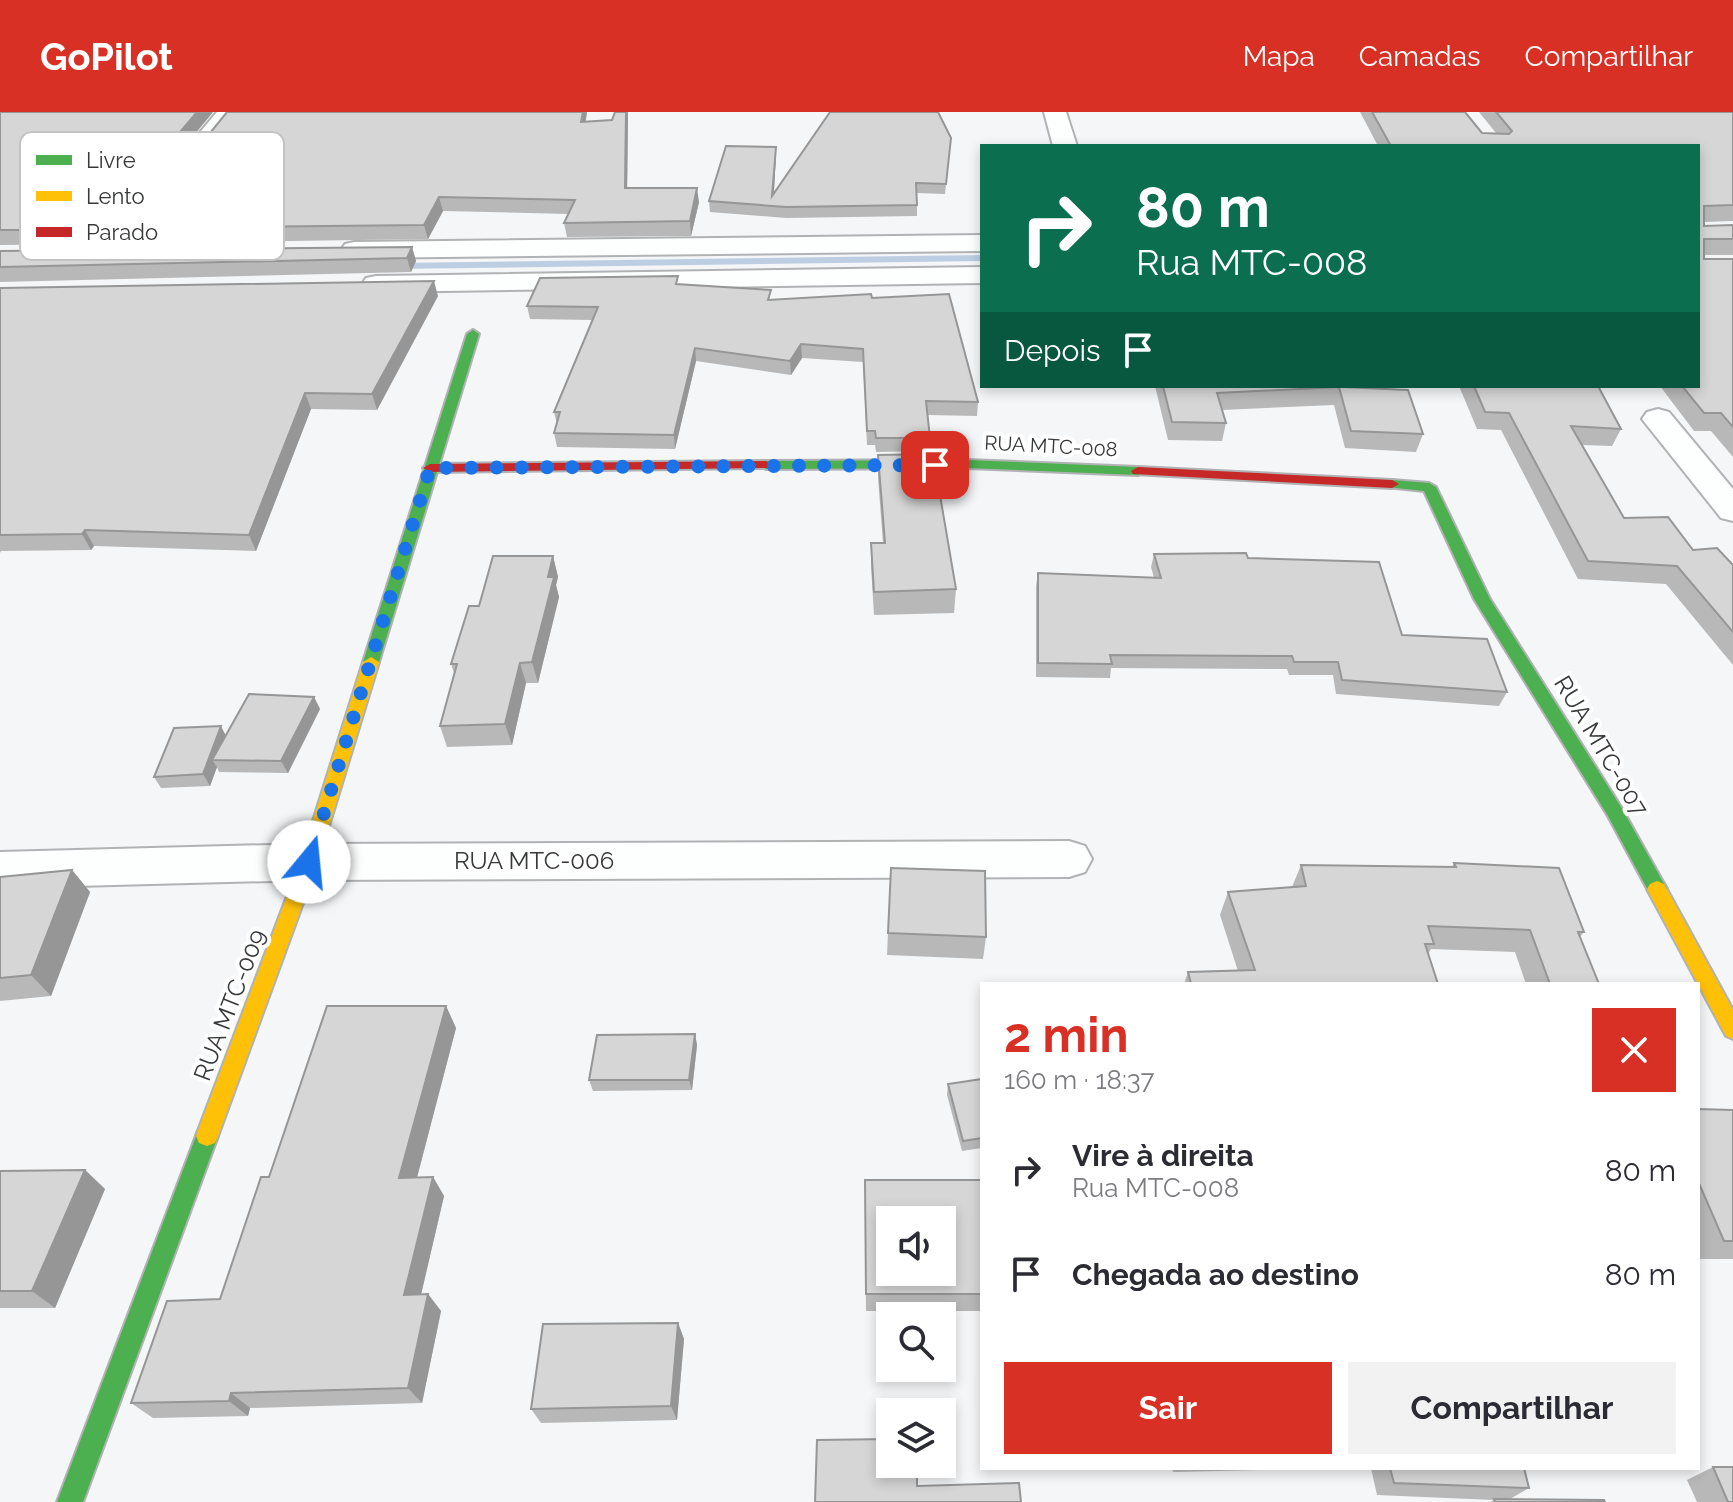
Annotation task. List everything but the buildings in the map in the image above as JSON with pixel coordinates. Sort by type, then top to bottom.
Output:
[{"type":"street","points":[[213,132],[229,112]]},
{"type":"street","points":[[1055,112],[1064,144]]},
{"type":"street","points":[[327,250],[980,243]]},
{"type":"street","points":[[348,285],[980,275]]},
{"type":"street","name":"RUA MTC-009","points":[[70,1502],[309,862],[473,334]]},
{"type":"street","points":[[1658,419],[1733,511]]},
{"type":"street","name":"RUA MTC-008","points":[[430,468],[967,464],[1269,476],[1429,487]]},
{"type":"street","name":"RUA MTC-007","points":[[1429,487],[1482,599],[1615,812],[1733,1030]]},
{"type":"street","name":"RUA MTC-006","points":[[0,870],[309,862],[1069,859]]},
{"type":"waterway","points":[[394,266],[980,258]]},
{"type":"traffic: fast","points":[[371,662],[473,334]]},
{"type":"traffic: fast","points":[[766,465],[967,464],[1138,471]]},
{"type":"traffic: fast","points":[[1392,484],[1429,487],[1482,599],[1615,812],[1657,889]]},
{"type":"traffic: fast","points":[[70,1502],[207,1136]]},
{"type":"traffic: slow","points":[[207,1136],[309,862],[371,662]]},
{"type":"traffic: slow","points":[[1657,889],[1733,1030]]},
{"type":"traffic: jam","points":[[430,468],[766,465]]},
{"type":"traffic: jam","points":[[1138,471],[1392,484]]},
{"type":"route","points":[[309,862],[430,468],[935,465]]}]
